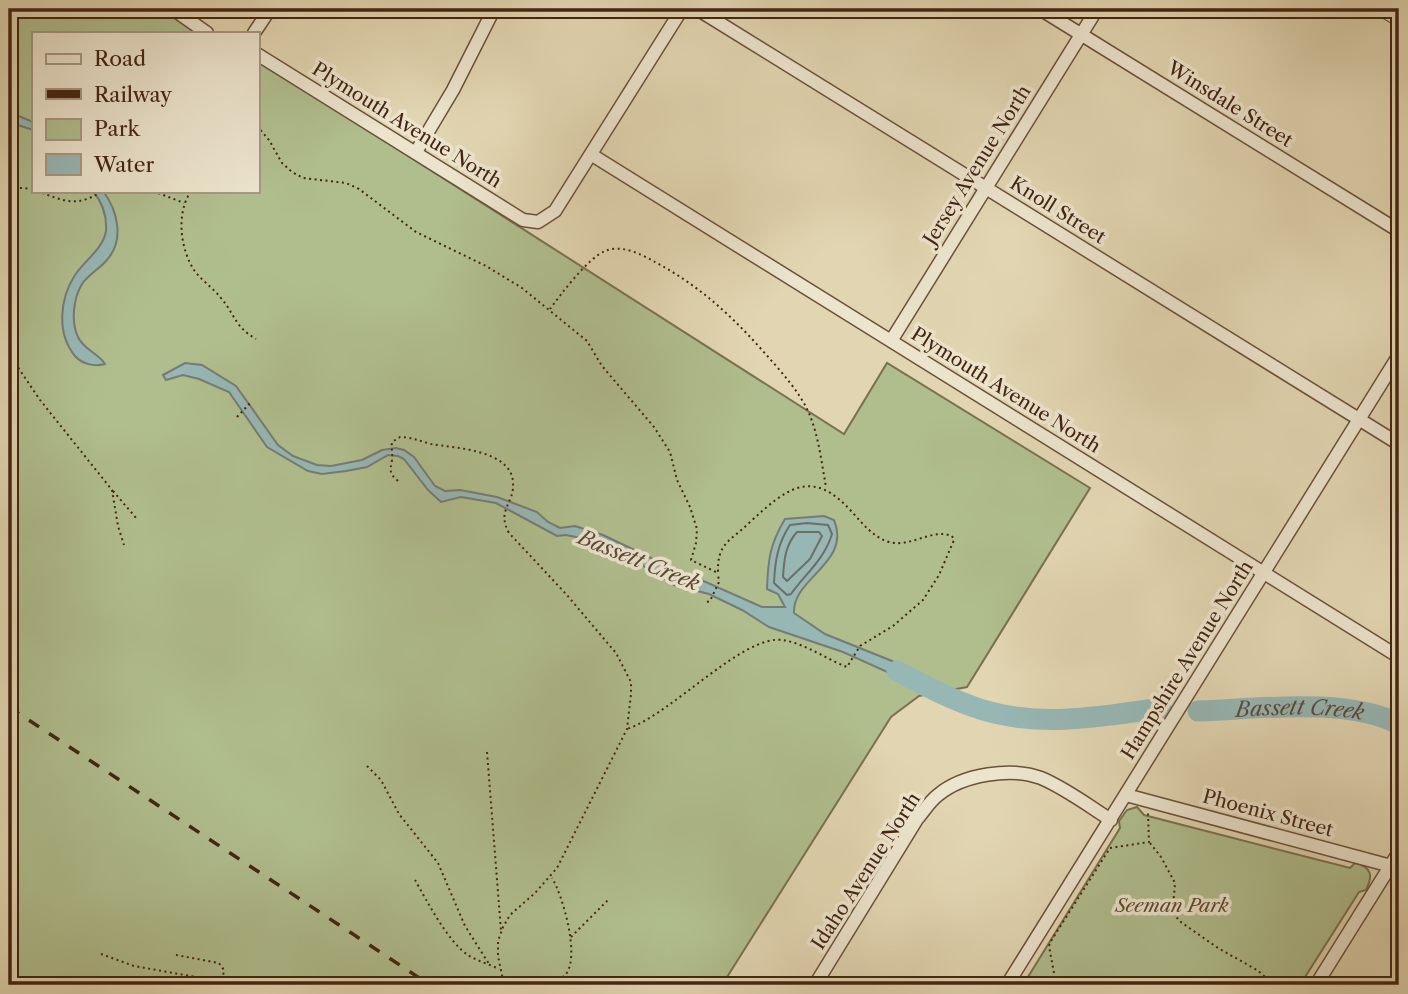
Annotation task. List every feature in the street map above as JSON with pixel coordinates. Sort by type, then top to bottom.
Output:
[{"type":"street","points":[[173,9],[206,32]]},
{"type":"street","points":[[255,32],[270,9]]},
{"type":"street","points":[[416,152],[453,90],[494,9]]},
{"type":"street","points":[[592,155],[682,9]]},
{"type":"street","name":"Knoll Street","points":[[697,9],[1399,444]]},
{"type":"street","name":"Winsdale Street","points":[[1040,9],[1399,231]]},
{"type":"street","name":"Jersey Avenue North","points":[[891,341],[1097,9]]},
{"type":"street","points":[[1384,9],[1399,18]]},
{"type":"street","name":"Plymouth Avenue North","points":[[259,55],[523,220],[538,222],[555,211],[592,155],[1399,657]]},
{"type":"street","name":"Hampshire Avenue North","points":[[1007,985],[1399,355]]},
{"type":"street","name":"Idaho Avenue North","points":[[815,985],[917,819],[938,795],[957,784],[978,777],[1024,773],[1043,779],[1111,820]]},
{"type":"street","name":"Phoenix Street","points":[[1126,795],[1395,868]]},
{"type":"street","points":[[1316,985],[1395,868],[1399,852]]},
{"type":"path","points":[[259,128],[282,163],[292,172],[303,178],[346,183],[359,189],[416,232],[522,288],[587,341],[603,366],[658,433],[670,453],[677,480],[690,507],[696,529],[696,543],[691,560],[718,573]]},
{"type":"path","points":[[9,187],[32,190]]},
{"type":"path","points":[[41,192],[69,201],[89,200],[101,192]]},
{"type":"path","points":[[156,192],[184,203]]},
{"type":"path","points":[[190,192],[184,203],[183,234],[186,253],[194,269],[222,299],[242,331],[257,339]]},
{"type":"path","points":[[549,310],[566,287],[603,252],[624,249],[645,256],[679,275],[732,317],[786,378],[806,407],[817,439],[826,489]]},
{"type":"path","points":[[9,354],[40,400],[136,519]]},
{"type":"path","points":[[237,417],[252,401]]},
{"type":"path","points":[[398,481],[390,474],[391,446],[394,440],[408,437],[467,449],[491,457],[509,470],[514,488],[503,515],[503,523],[509,533],[603,636],[625,667],[631,682],[627,729],[569,845],[551,877],[510,915],[501,932],[498,941],[504,985]]},
{"type":"path","points":[[627,729],[640,725],[746,650],[764,642],[780,640],[798,644],[847,667],[860,646],[893,626],[923,600],[939,575],[954,540],[945,533],[915,541],[886,541],[862,524],[826,489],[818,486],[802,488],[788,492],[769,504],[740,532],[727,540],[720,549],[719,582],[708,601]]},
{"type":"path","points":[[112,490],[124,545]]},
{"type":"path","points":[[487,752],[501,932]]},
{"type":"path","points":[[367,766],[381,780],[405,824],[438,863],[465,926],[489,964]]},
{"type":"path","points":[[1149,802],[1149,842],[1161,857],[1175,883],[1173,907],[1178,920],[1201,938],[1257,970],[1275,985]]},
{"type":"path","points":[[1054,973],[1049,946],[1051,941],[1110,848],[1149,842]]},
{"type":"path","points":[[536,985],[564,977],[571,959],[570,938],[557,886],[551,877]]},
{"type":"path","points":[[415,880],[440,923],[462,951],[500,969]]},
{"type":"path","points":[[570,938],[608,900]]},
{"type":"path","points":[[101,954],[134,966],[241,985]]},
{"type":"path","points":[[176,955],[219,963],[224,970],[222,982]]},
{"type":"green space","points":[[160,9],[196,32],[32,32],[32,192],[259,192],[259,62],[844,434],[887,363],[1090,488],[967,687],[919,696],[891,717],[722,985],[9,985],[9,11]]},
{"type":"green space","name":"Seeman Park","points":[[1137,807],[1144,815],[1350,868],[1355,863],[1361,865],[1370,873],[1368,885],[1366,890],[1359,892],[1300,985],[1023,985],[1120,828],[1119,821],[1127,810]]},
{"type":"water","points":[[9,112],[32,122],[32,130],[9,122]]},
{"type":"water","points":[[94,192],[104,192],[116,217],[116,244],[103,264],[82,284],[75,303],[74,318],[78,337],[105,364],[97,365],[85,363],[75,356],[65,337],[62,316],[70,284],[101,243],[106,231],[106,220]]},
{"type":"water","points":[[185,363],[202,365],[236,386],[278,445],[293,456],[317,465],[331,466],[362,460],[382,450],[404,450],[414,457],[435,486],[445,491],[460,490],[497,497],[537,512],[560,528],[575,526],[603,535],[651,558],[684,578],[699,579],[762,607],[785,607],[778,594],[767,589],[771,552],[785,519],[824,516],[834,520],[837,535],[835,548],[802,590],[794,613],[825,634],[892,661],[925,681],[916,691],[892,674],[843,652],[769,627],[709,594],[674,585],[655,572],[586,539],[557,536],[496,503],[461,497],[441,502],[404,459],[398,456],[388,455],[367,467],[346,471],[322,474],[308,471],[267,447],[229,392],[183,375],[166,380],[163,375]]},
{"type":"waterway","name":"Bassett Creek","points":[[897,671],[969,705],[1002,715],[1070,719],[1161,708]]},
{"type":"waterway","name":"Bassett Creek","points":[[1198,711],[1327,707],[1353,710],[1399,724]]},
{"type":"railway","points":[[9,707],[430,985]]}]
